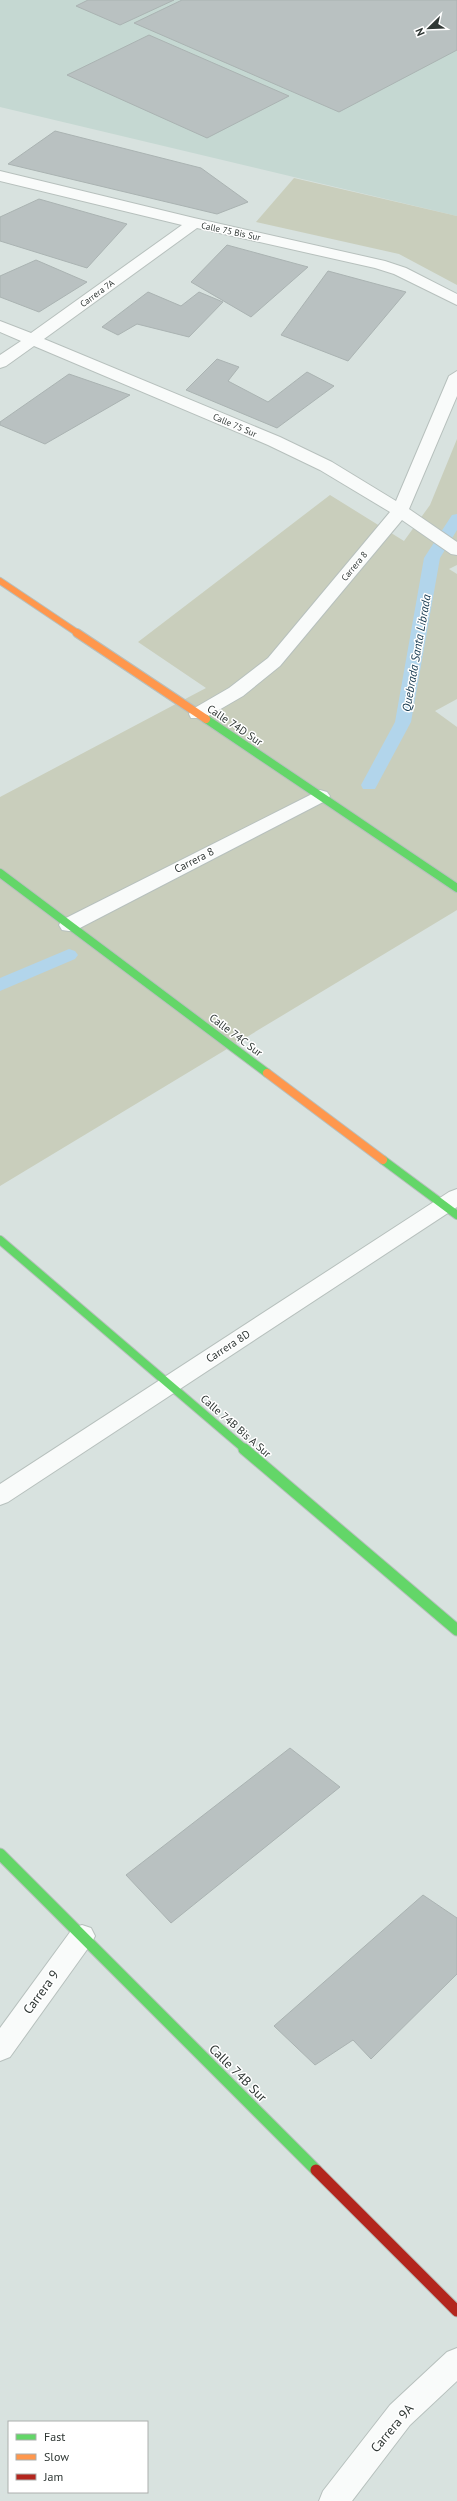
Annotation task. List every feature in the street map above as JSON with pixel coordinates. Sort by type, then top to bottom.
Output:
[{"type":"street","name":"Calle 75 Bis Sur","points":[[0,176],[194,223],[379,264],[400,271],[457,300]]},
{"type":"street","name":"Carrera 7A","points":[[0,363],[194,223]]},
{"type":"street","name":"Calle 75 Sur","points":[[0,326],[274,441],[326,466],[400,511],[457,550]]},
{"type":"street","name":"Carrera 8","points":[[198,714],[236,692],[274,662],[400,511],[457,376]]},
{"type":"street","name":"Calle 74D Sur","points":[[0,581],[457,888]]},
{"type":"street","name":"Carrera 8","points":[[69,925],[320,796]]},
{"type":"street","name":"Calle 74C Sur","points":[[0,873],[453,1206]]},
{"type":"street","name":"Carrera 8D","points":[[0,1496],[170,1385],[453,1206]]},
{"type":"street","name":"Calle 74B Bis A Sur","points":[[0,1240],[457,1630]]},
{"type":"street","name":"Calle 74B Sur","points":[[0,1854],[457,2311]]},
{"type":"street","name":"Carrera 9","points":[[0,2049],[82,1936]]},
{"type":"street","name":"Carrera 9A","points":[[334,2501],[400,2415],[457,2362]]},
{"type":"shaded area","points":[[0,0],[457,0],[457,216],[0,107]]},
{"type":"green space","points":[[294,178],[457,216],[457,285],[399,254],[256,222]]},
{"type":"green space","points":[[457,439],[457,565],[449,569],[457,574],[457,699],[435,711],[457,727],[457,910],[0,1186],[0,797],[206,688],[138,642],[330,495],[404,541],[430,505]]},
{"type":"building","points":[[88,0],[174,0],[120,25],[76,6]]},
{"type":"building","points":[[182,0],[457,0],[457,50],[339,112],[134,23]]},
{"type":"building","points":[[149,35],[289,96],[207,138],[67,75]]},
{"type":"building","points":[[55,131],[201,168],[248,202],[217,214],[8,164]]},
{"type":"building","points":[[39,199],[127,224],[87,268],[0,241],[0,217]]},
{"type":"building","points":[[227,245],[308,267],[251,317],[191,282]]},
{"type":"building","points":[[36,260],[87,282],[39,312],[0,297],[0,276]]},
{"type":"building","points":[[328,271],[406,292],[348,361],[281,335]]},
{"type":"building","points":[[148,292],[181,306],[199,292],[223,302],[189,337],[137,324],[118,335],[102,327]]},
{"type":"building","points":[[217,359],[239,367],[228,381],[268,402],[307,372],[334,386],[277,428],[186,390]]},
{"type":"building","points":[[69,374],[130,395],[45,444],[0,425],[0,422]]},
{"type":"building","points":[[290,1748],[340,1787],[171,1923],[126,1875]]},
{"type":"building","points":[[423,1895],[457,1918],[457,1974],[371,2059],[353,2040],[315,2065],[274,2026]]},
{"type":"waterway","name":"Quebrada Santa Librada","points":[[369,785],[403,722],[432,558],[457,518]]},
{"type":"waterway","name":"Quebrada Santa Librada","points":[[0,985],[69,955]]},
{"type":"traffic: fast","points":[[206,719],[457,888]]},
{"type":"traffic: fast","points":[[0,873],[267,1073]]},
{"type":"traffic: fast","points":[[383,1160],[457,1215]]},
{"type":"traffic: fast","points":[[0,1240],[457,1630]]},
{"type":"traffic: fast","points":[[0,1854],[316,2170]]},
{"type":"traffic: slow","points":[[0,581],[206,719]]},
{"type":"traffic: slow","points":[[267,1073],[383,1160]]},
{"type":"traffic: jam","points":[[316,2170],[457,2311]]}]
